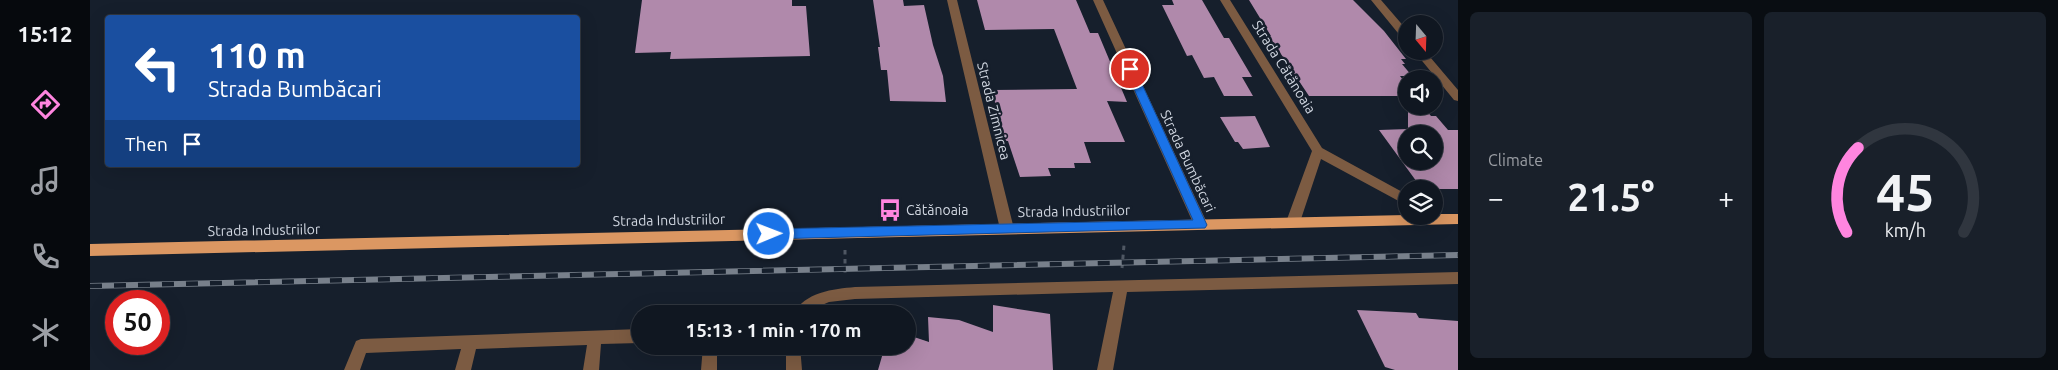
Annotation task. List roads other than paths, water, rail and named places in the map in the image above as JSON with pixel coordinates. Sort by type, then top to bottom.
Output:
[{"type":"main road","name":"Strada Industriilor","points":[[90,250],[1201,225],[1398,218]]},
{"type":"main road","name":"Strada Industriilor","points":[[1443,218],[1458,219]]},
{"type":"street","name":"Strada Zimnicea","points":[[952,0],[1007,229]]},
{"type":"street","name":"Strada Bumbăcari","points":[[1098,0],[1201,225]]},
{"type":"street","name":"Strada Cătănoaia","points":[[1225,0],[1318,151],[1398,196]]},
{"type":"street","points":[[1376,0],[1398,26]]},
{"type":"street","points":[[1427,60],[1458,97]]},
{"type":"street","points":[[1293,222],[1318,151]]},
{"type":"street","points":[[809,305],[813,301],[824,297],[892,291],[1458,278]]},
{"type":"street","points":[[1106,370],[1121,286]]},
{"type":"street","points":[[352,370],[361,346],[631,336]]},
{"type":"street","points":[[591,370],[595,337]]},
{"type":"street","points":[[463,370],[470,341]]},
{"type":"street","points":[[709,370],[710,355]]},
{"type":"street","points":[[793,355],[794,370]]},
{"type":"railway","points":[[90,286],[1458,255]]},
{"type":"place","name":"Cătănoaia","points":[[890,210]]}]
